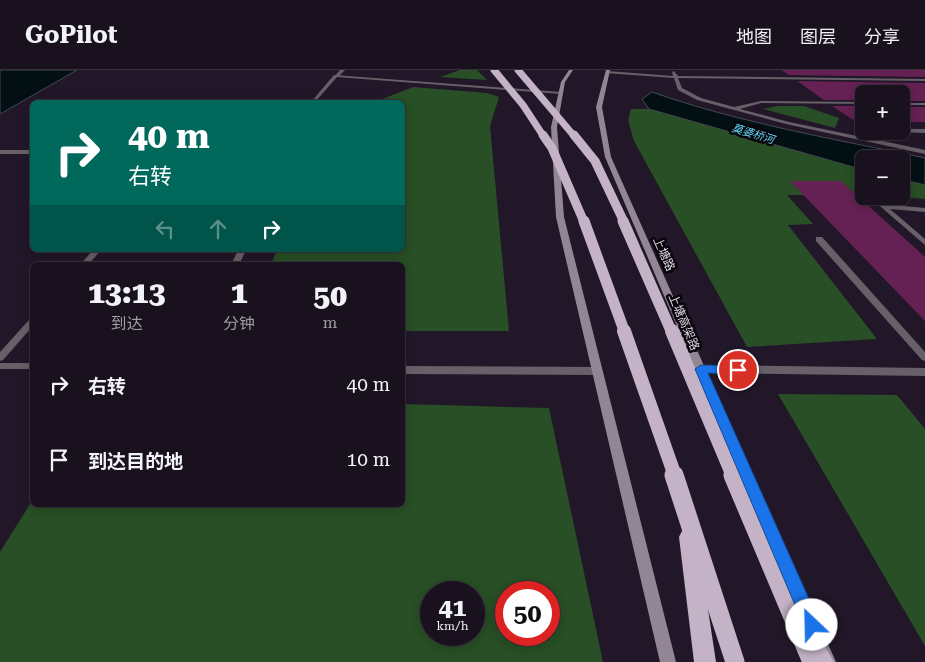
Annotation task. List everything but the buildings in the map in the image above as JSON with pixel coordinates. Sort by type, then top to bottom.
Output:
[{"type":"highway","points":[[494,70],[523,105],[552,148],[592,239],[682,496],[735,662]]},
{"type":"highway","name":"上塘高架路","points":[[518,70],[595,161],[640,256],[812,662]]},
{"type":"highway","points":[[682,496],[706,662]]},
{"type":"highway","points":[[779,585],[823,662]]},
{"type":"main road","points":[[571,70],[563,82],[554,127],[560,218],[668,662]]},
{"type":"main road","name":"上塘路","points":[[608,71],[599,107],[608,157],[828,662]]},
{"type":"street","points":[[315,100],[343,70]]},
{"type":"street","points":[[673,70],[680,89],[699,99],[855,138]]},
{"type":"street","points":[[608,71],[675,76],[925,80]]},
{"type":"street","points":[[336,76],[561,93]]},
{"type":"street","points":[[733,108],[761,102],[855,103]]},
{"type":"street","points":[[910,104],[925,104]]},
{"type":"street","points":[[910,131],[925,131]]},
{"type":"street","points":[[866,140],[925,152]]},
{"type":"street","points":[[0,152],[30,152]]},
{"type":"street","points":[[925,210],[883,206],[925,243]]},
{"type":"street","points":[[819,239],[925,358]]},
{"type":"street","points":[[87,262],[95,252]]},
{"type":"street","points":[[0,358],[30,324]]},
{"type":"street","points":[[0,366],[30,366]]},
{"type":"street","points":[[701,369],[925,372]]},
{"type":"street","points":[[405,370],[598,371]]},
{"type":"green space","points":[[460,70],[477,70],[487,80],[440,77]]},
{"type":"green space","points":[[413,87],[487,93],[499,97],[490,126],[509,331],[405,331],[405,262],[272,262],[276,252],[405,252],[405,100],[380,100]]},
{"type":"green space","points":[[777,106],[804,106],[839,118],[835,128],[763,109]]},
{"type":"green space","points":[[631,109],[649,109],[855,167],[855,195],[787,195],[813,224],[788,225],[877,339],[747,347],[634,141],[628,120]]},
{"type":"green space","points":[[910,181],[925,185],[925,199],[910,198]]},
{"type":"green space","points":[[778,394],[897,395],[925,429],[925,646]]},
{"type":"green space","points":[[405,404],[549,408],[603,662],[0,662],[0,552],[30,504],[30,507],[405,507]]},
{"type":"water","points":[[0,70],[77,70],[0,114]]},
{"type":"water","name":"莫婆桥河","points":[[652,92],[719,113],[886,150],[855,150],[855,167],[649,109],[642,99]]},
{"type":"water","points":[[910,155],[925,158],[925,185],[910,181]]},
{"type":"route","points":[[738,370],[701,369],[812,625]]}]
